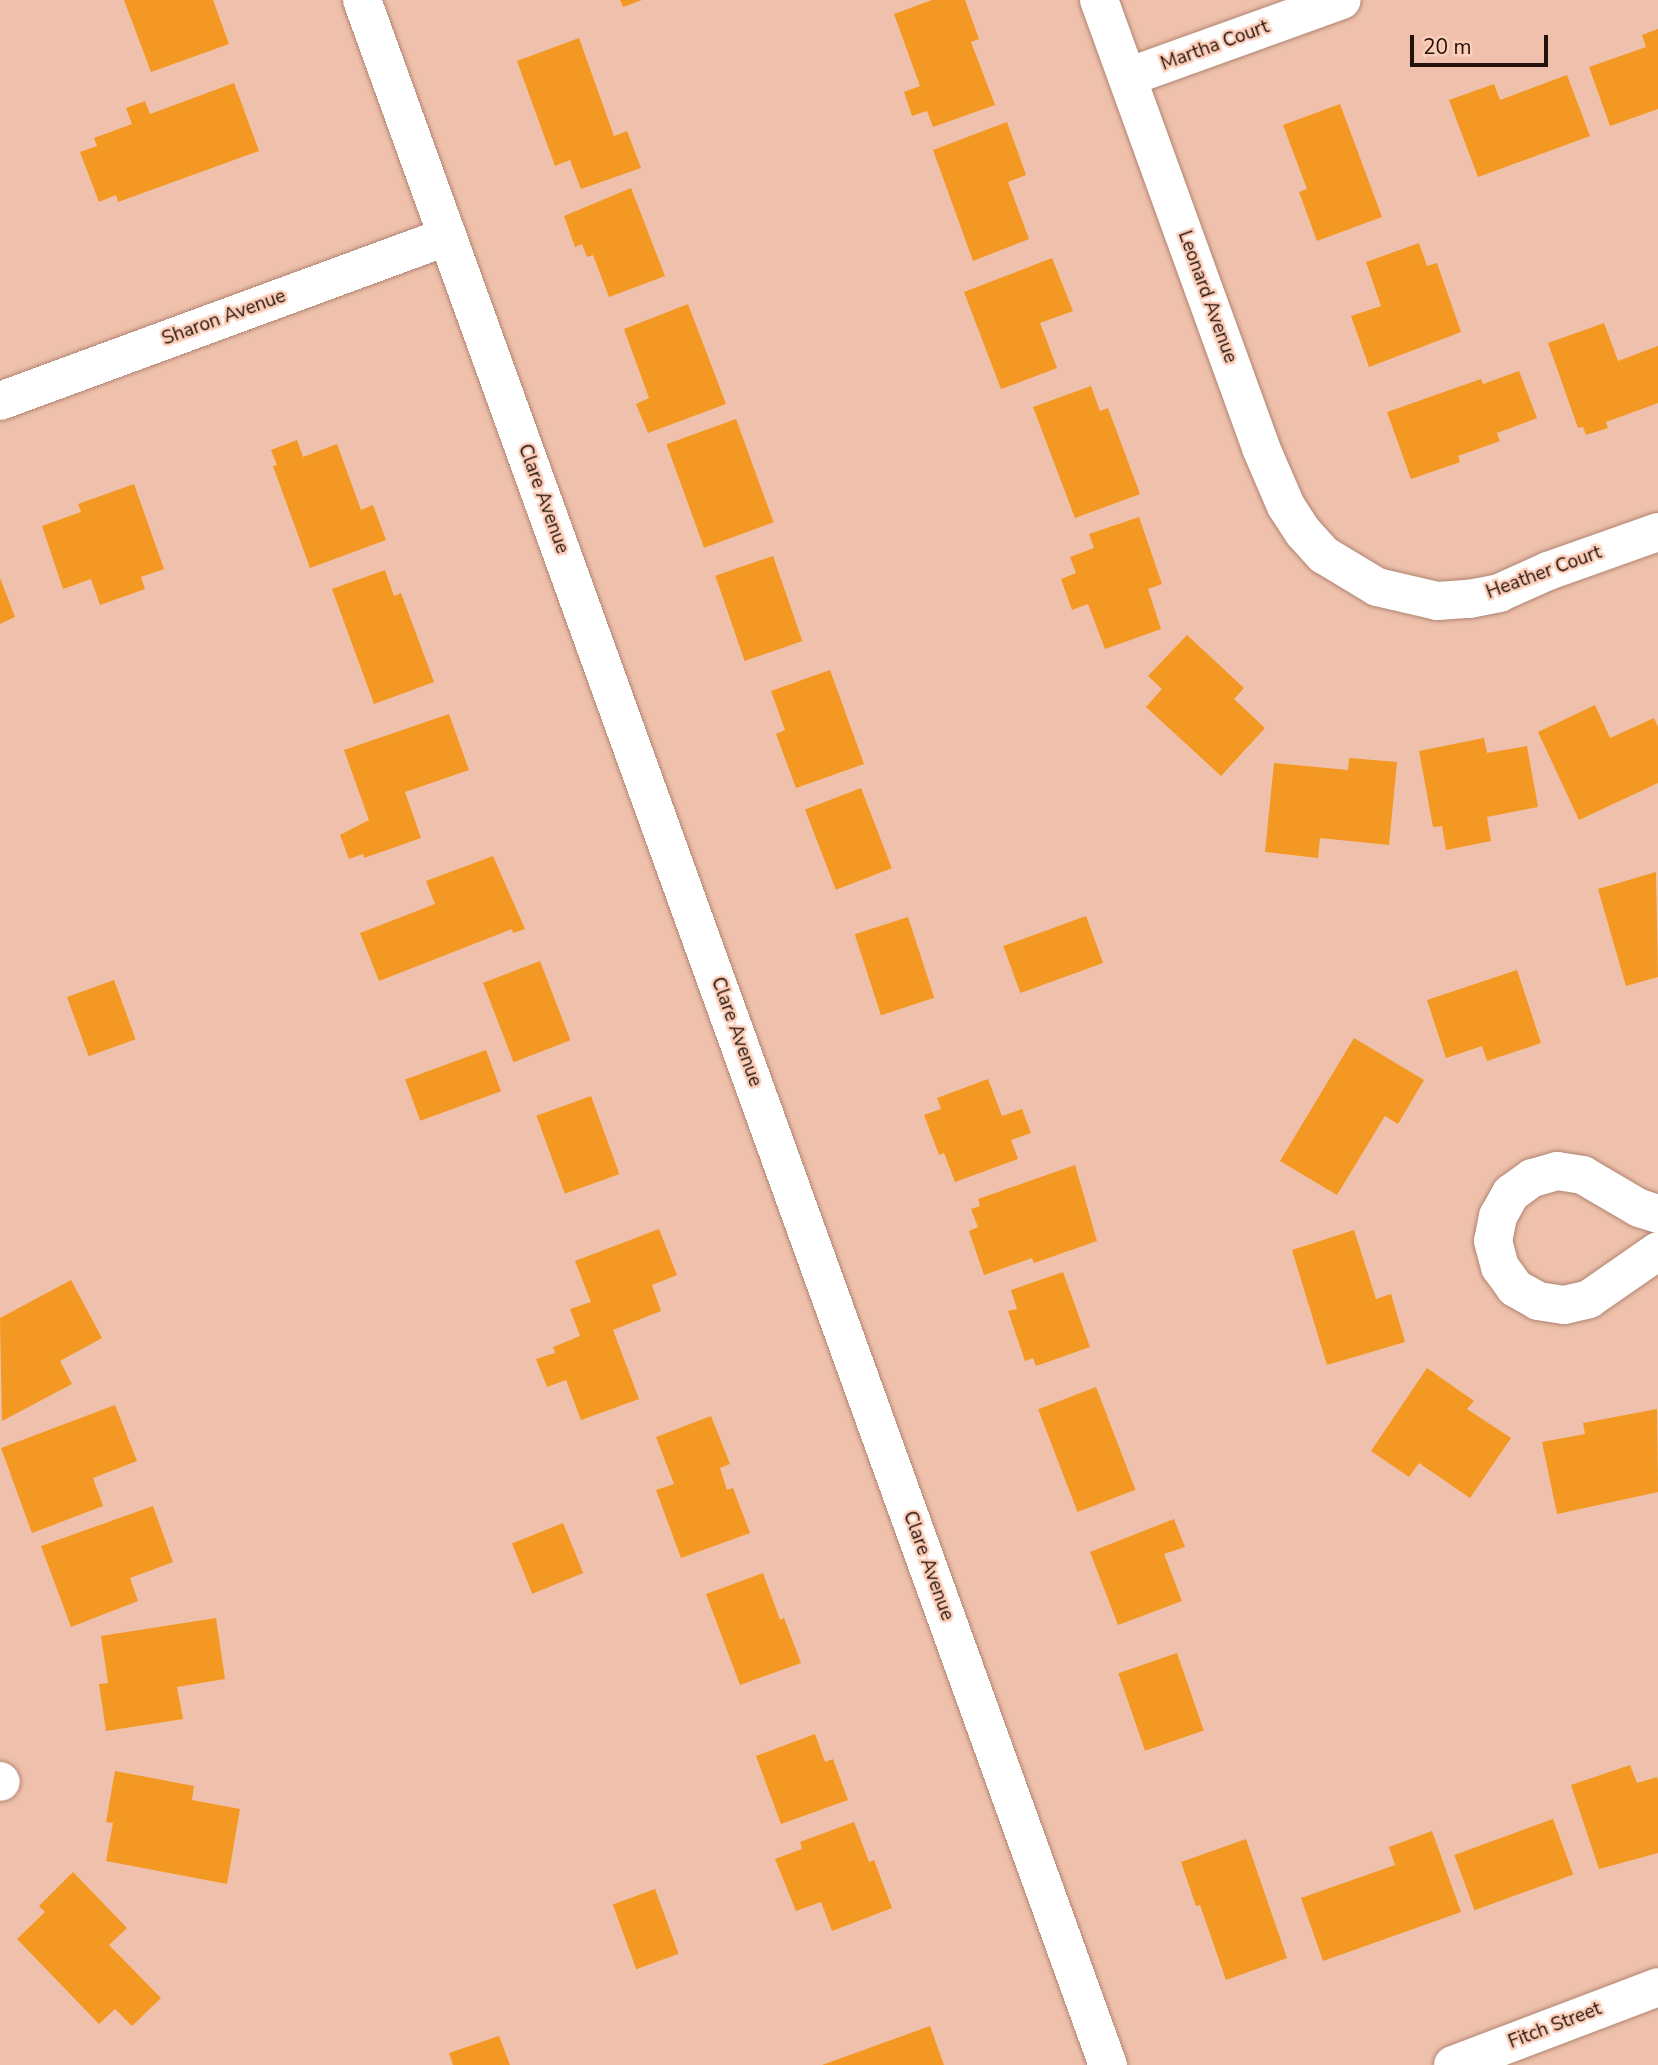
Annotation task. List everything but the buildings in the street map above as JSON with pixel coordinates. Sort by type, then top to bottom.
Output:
[{"type":"street","name":"Clare Avenue","points":[[362,0],[1108,2065]]},
{"type":"street","name":"Leonard Avenue","points":[[1099,0],[1256,435],[1286,506],[1303,532],[1324,555],[1349,573]]},
{"type":"street","name":"Martha Court","points":[[1128,77],[1342,0]]},
{"type":"street","name":"Sharon Avenue","points":[[0,401],[448,236]]},
{"type":"street","name":"Heather Court","points":[[1349,573],[1377,587],[1406,596],[1437,601],[1469,599],[1499,593],[1548,571],[1658,532]]},
{"type":"street","points":[[1658,1214],[1639,1208],[1583,1175],[1557,1171],[1532,1178],[1511,1193],[1497,1216],[1493,1241],[1500,1267],[1515,1288],[1538,1301],[1564,1305],[1589,1298],[1658,1251]]},
{"type":"street","name":"Fitch Street","points":[[1453,2065],[1658,1987]]}]
